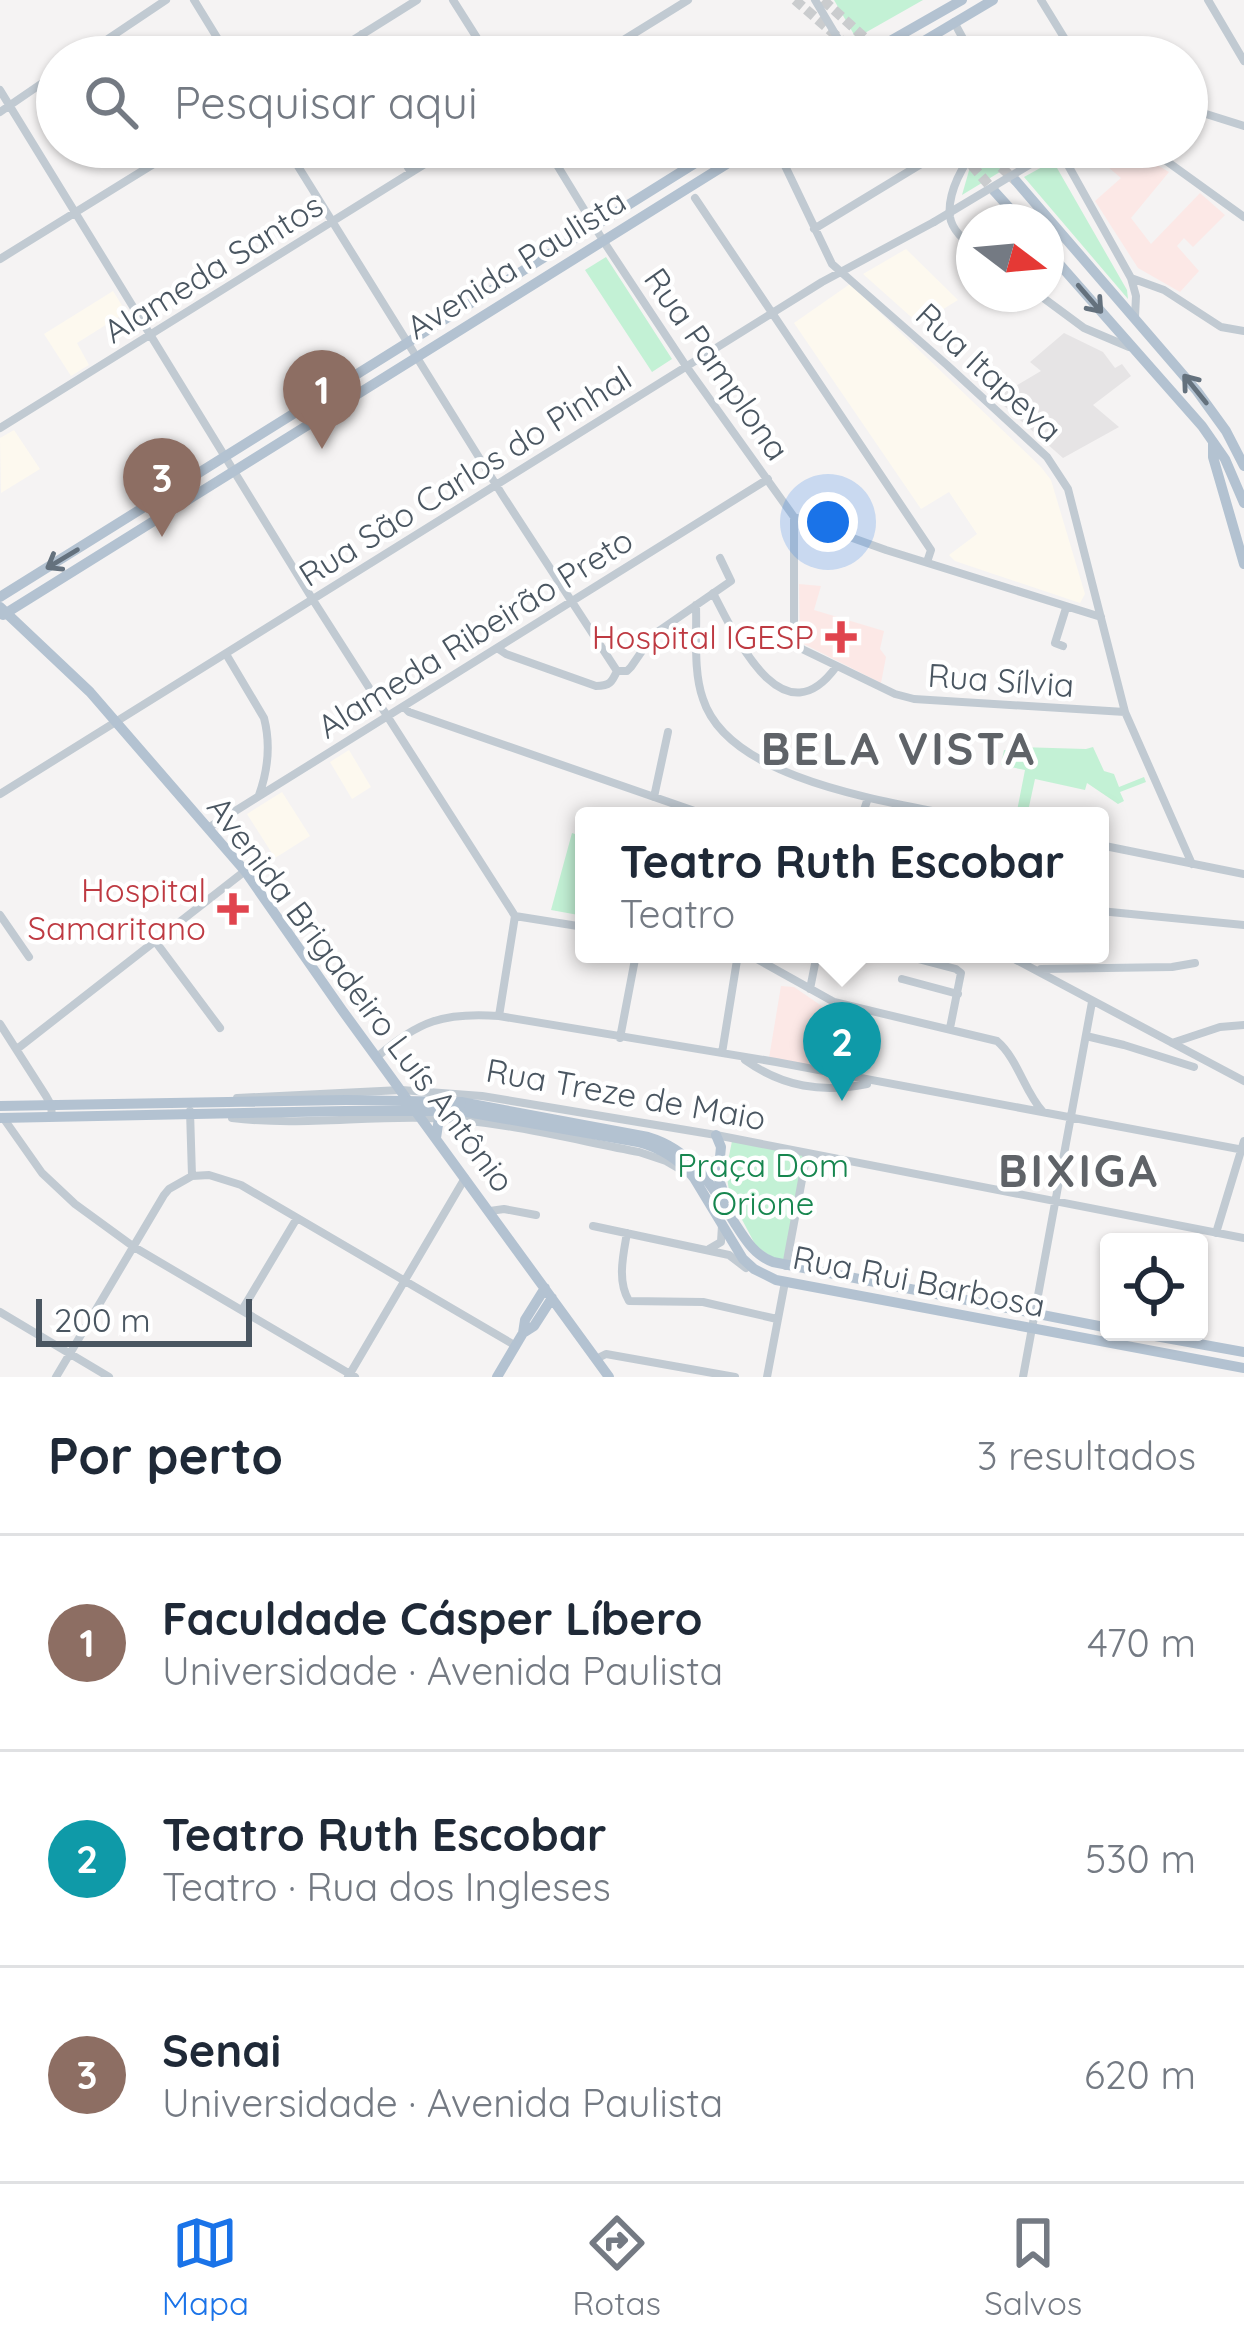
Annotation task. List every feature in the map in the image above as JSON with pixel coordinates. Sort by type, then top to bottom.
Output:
[{"type":"main road","points":[[899,36],[962,0]]},
{"type":"main road","points":[[931,36],[993,0]]},
{"type":"main road","name":"Avenida Paulista","points":[[0,597],[688,168]]},
{"type":"main road","name":"Avenida Paulista","points":[[2,612],[721,168]]},
{"type":"main road","points":[[1016,181],[1197,391],[1244,466]]},
{"type":"main road","points":[[995,192],[1006,204]]},
{"type":"main road","points":[[1064,270],[1214,441],[1244,503]]},
{"type":"main road","points":[[1214,441],[1213,457],[1244,564]]},
{"type":"main road","name":"Avenida Brigadeiro Luís Antônio","points":[[2,612],[90,692],[244,872],[609,1377]]},
{"type":"main road","points":[[1,1114],[346,1105],[648,1136],[686,1154],[754,1251],[786,1266]]},
{"type":"main road","points":[[436,1138],[453,1113]]},
{"type":"main road","points":[[453,1113],[653,1146],[676,1159],[694,1178],[743,1259],[780,1281]]},
{"type":"main road","points":[[716,1135],[722,1147],[718,1177],[726,1208]]},
{"type":"main road","name":"Rua Rui Barbosa","points":[[786,1266],[1100,1326]]},
{"type":"main road","name":"Rua Rui Barbosa","points":[[780,1281],[1244,1368]]},
{"type":"main road","points":[[899,1288],[900,1304]]},
{"type":"main road","points":[[916,1307],[914,1300],[920,1292]]},
{"type":"main road","points":[[497,1377],[524,1333],[525,1320],[549,1293]]},
{"type":"main road","points":[[1082,1339],[1085,1323]]},
{"type":"main road","points":[[1183,1341],[1244,1352]]},
{"type":"street","points":[[112,36],[166,0]]},
{"type":"street","points":[[194,0],[217,36]]},
{"type":"street","points":[[360,36],[417,0]]},
{"type":"street","points":[[453,0],[476,36]]},
{"type":"street","points":[[630,36],[688,0]]},
{"type":"street","points":[[815,0],[836,36]]},
{"type":"street","points":[[1041,0],[1063,36]]},
{"type":"street","points":[[1208,0],[1244,62]]},
{"type":"street","points":[[954,22],[962,36]]},
{"type":"street","points":[[0,112],[36,88]]},
{"type":"street","points":[[0,90],[36,148]]},
{"type":"street","points":[[1208,115],[1244,126]]},
{"type":"street","points":[[48,168],[313,600],[515,916],[499,1016]]},
{"type":"street","points":[[0,259],[147,168]]},
{"type":"street","points":[[299,168],[617,671]]},
{"type":"street","points":[[408,168],[411,172]]},
{"type":"street","name":"Alameda Santos","points":[[0,428],[416,168]]},
{"type":"street","name":"Rua Pamplona","points":[[559,168],[686,366],[794,518]]},
{"type":"street","name":"Rua Itapeva","points":[[786,168],[832,265],[1055,466],[1068,489],[1126,712],[1192,864]]},
{"type":"street","points":[[814,229],[914,168]]},
{"type":"street","points":[[956,231],[949,214],[963,168]]},
{"type":"street","name":"Rua São Carlos do Pinhal","points":[[0,794],[770,314],[1021,168]]},
{"type":"street","points":[[1070,168],[1131,278],[1135,319]]},
{"type":"street","points":[[1177,168],[1244,217]]},
{"type":"street","points":[[695,199],[931,550],[927,562]]},
{"type":"street","points":[[1131,278],[1171,293],[1208,320],[1244,332]]},
{"type":"street","points":[[1136,296],[1152,285]]},
{"type":"street","points":[[1062,312],[1084,328],[1133,349]]},
{"type":"street","name":"Alameda Ribeirão Preto","points":[[208,828],[768,479]]},
{"type":"street","points":[[794,518],[1101,617]]},
{"type":"street","name":"Rua Sílvia","points":[[794,518],[794,639],[802,649],[914,699],[1126,712]]},
{"type":"street","points":[[617,671],[632,667],[653,635],[732,578],[720,558]]},
{"type":"street","points":[[713,593],[758,671],[772,684],[785,690],[813,687],[836,667]]},
{"type":"street","points":[[696,605],[702,698],[718,728],[775,768],[913,807]]},
{"type":"street","points":[[1055,644],[1066,608]]},
{"type":"street","points":[[497,648],[596,686],[609,685],[617,671]]},
{"type":"street","points":[[226,654],[267,730],[268,769],[258,796]]},
{"type":"street","points":[[404,707],[683,807]]},
{"type":"street","points":[[654,797],[668,732]]},
{"type":"street","points":[[865,807],[868,798]]},
{"type":"street","points":[[1109,847],[1244,874]]},
{"type":"street","points":[[17,1049],[244,872]]},
{"type":"street","points":[[1109,912],[1244,925]]},
{"type":"street","points":[[0,914],[29,957]]},
{"type":"street","points":[[515,916],[575,926]]},
{"type":"street","points":[[155,941],[220,1028]]},
{"type":"street","points":[[620,1038],[634,963]]},
{"type":"street","points":[[722,1053],[737,963]]},
{"type":"street","points":[[764,963],[834,1002],[1003,1045],[1028,1094],[1044,1113]]},
{"type":"street","points":[[809,989],[815,963]]},
{"type":"street","points":[[933,963],[959,970],[962,976],[950,1028]]},
{"type":"street","points":[[1023,963],[1244,1081]]},
{"type":"street","points":[[1035,969],[1195,963]]},
{"type":"street","points":[[902,979],[958,994]]},
{"type":"street","points":[[1024,1377],[1092,1002]]},
{"type":"street","points":[[377,1057],[425,1023],[458,1015],[499,1016],[1243,1147],[1216,1233]]},
{"type":"street","points":[[0,1024],[51,1111]]},
{"type":"street","points":[[1172,1043],[1220,1027],[1244,1025]]},
{"type":"street","points":[[1086,1036],[1194,1067]]},
{"type":"street","points":[[742,1057],[762,1072],[820,1090],[874,1082]]},
{"type":"street","name":"Rua Treze de Maio","points":[[210,1108],[261,1095],[401,1090],[482,1096],[716,1135],[1244,1238]]},
{"type":"street","points":[[378,1091],[392,1102],[387,1114],[378,1119]]},
{"type":"street","points":[[423,1091],[434,1104],[453,1113]]},
{"type":"street","points":[[444,1092],[440,1107],[453,1113]]},
{"type":"street","points":[[1011,1107],[1028,1094]]},
{"type":"street","points":[[190,1108],[192,1176]]},
{"type":"street","points":[[210,1108],[274,1121],[453,1113]]},
{"type":"street","points":[[1,1114],[53,1186],[134,1247],[351,1376],[466,1177]]},
{"type":"street","points":[[786,1266],[807,1153]]},
{"type":"street","points":[[56,1377],[164,1195],[192,1176],[225,1178],[516,1346]]},
{"type":"street","points":[[489,1210],[536,1214]]},
{"type":"street","points":[[242,1310],[297,1218]]},
{"type":"street","points":[[707,1249],[721,1242],[722,1225]]},
{"type":"street","name":"Rua Rui Barbosa","points":[[593,1226],[729,1255],[756,1275],[780,1281]]},
{"type":"street","points":[[627,1233],[622,1275],[629,1301],[703,1302],[778,1319]]},
{"type":"street","points":[[767,1377],[780,1281]]},
{"type":"street","points":[[0,1312],[109,1377]]},
{"type":"street","points":[[596,1358],[606,1354],[735,1377]]},
{"type":"shaded area","points":[[1109,168],[1169,172],[1131,218],[1151,244],[1200,193],[1225,215],[1193,247],[1184,238],[1177,246],[1199,271],[1180,292],[1138,268],[1095,201],[1121,178]]},
{"type":"shaded area","points":[[906,249],[956,301],[919,324],[863,274]]},
{"type":"shaded area","points":[[850,284],[1051,480],[1085,594],[1080,603],[949,555],[977,534],[949,492],[921,509],[794,323]]},
{"type":"shaded area","points":[[113,291],[139,333],[133,337],[120,316],[77,343],[89,365],[71,376],[44,334]]},
{"type":"shaded area","points":[[1064,333],[1103,352],[1115,368],[1122,364],[1131,376],[1093,405],[1119,427],[1063,458],[995,398],[1041,371],[1030,362]]},
{"type":"shaded area","points":[[14,430],[40,469],[1,493],[0,438]]},
{"type":"shaded area","name":"Hospital IGESP","points":[[799,584],[821,586],[814,610],[884,631],[881,683],[800,642]]},
{"type":"shaded area","points":[[349,750],[371,787],[352,799],[330,762]]},
{"type":"shaded area","points":[[282,792],[310,836],[275,858],[247,814]]},
{"type":"shaded area","points":[[781,986],[794,987],[832,1013],[822,1067],[769,1058]]},
{"type":"green space","points":[[834,0],[923,0],[860,36],[855,36]]},
{"type":"green space","points":[[970,168],[1006,168],[962,195]]},
{"type":"green space","points":[[1040,168],[1057,168],[1128,299],[1064,224],[1064,204],[1047,204],[1024,177]]},
{"type":"green space","points":[[606,257],[672,359],[652,372],[585,270]]},
{"type":"green space","points":[[1019,747],[1093,747],[1104,771],[1114,774],[1119,787],[1144,777],[1146,782],[1120,792],[1124,801],[1118,804],[1087,783],[1085,790],[1035,779],[1029,807],[1018,807],[1025,770],[1001,765],[1004,750],[1018,751]]},
{"type":"green space","points":[[572,833],[575,914],[551,910]]},
{"type":"green space","name":"Praça Dom Orione","points":[[732,1141],[804,1155],[785,1261],[756,1246],[730,1197],[726,1171]]},
{"type":"tunnel","points":[[795,0],[837,36]]},
{"type":"tunnel","points":[[823,0],[863,36]]},
{"type":"tunnel","points":[[974,168],[995,192]]},
{"type":"tunnel","points":[[1002,168],[1016,181]]},
{"type":"place","name":"Faculdade Cásper Líbero","points":[[322,449]]},
{"type":"place","name":"Senai","points":[[162,537]]},
{"type":"place","name":"Hospital IGESP","points":[[841,637]]},
{"type":"place","name":"Hospital Samaritano","points":[[233,909]]},
{"type":"place","name":"Teatro Ruth Escobar","points":[[842,1101]]},
{"type":"district","name":"BELA VISTA","points":[[899,749]]},
{"type":"district","name":"BIXIGA","points":[[1079,1171]]}]
